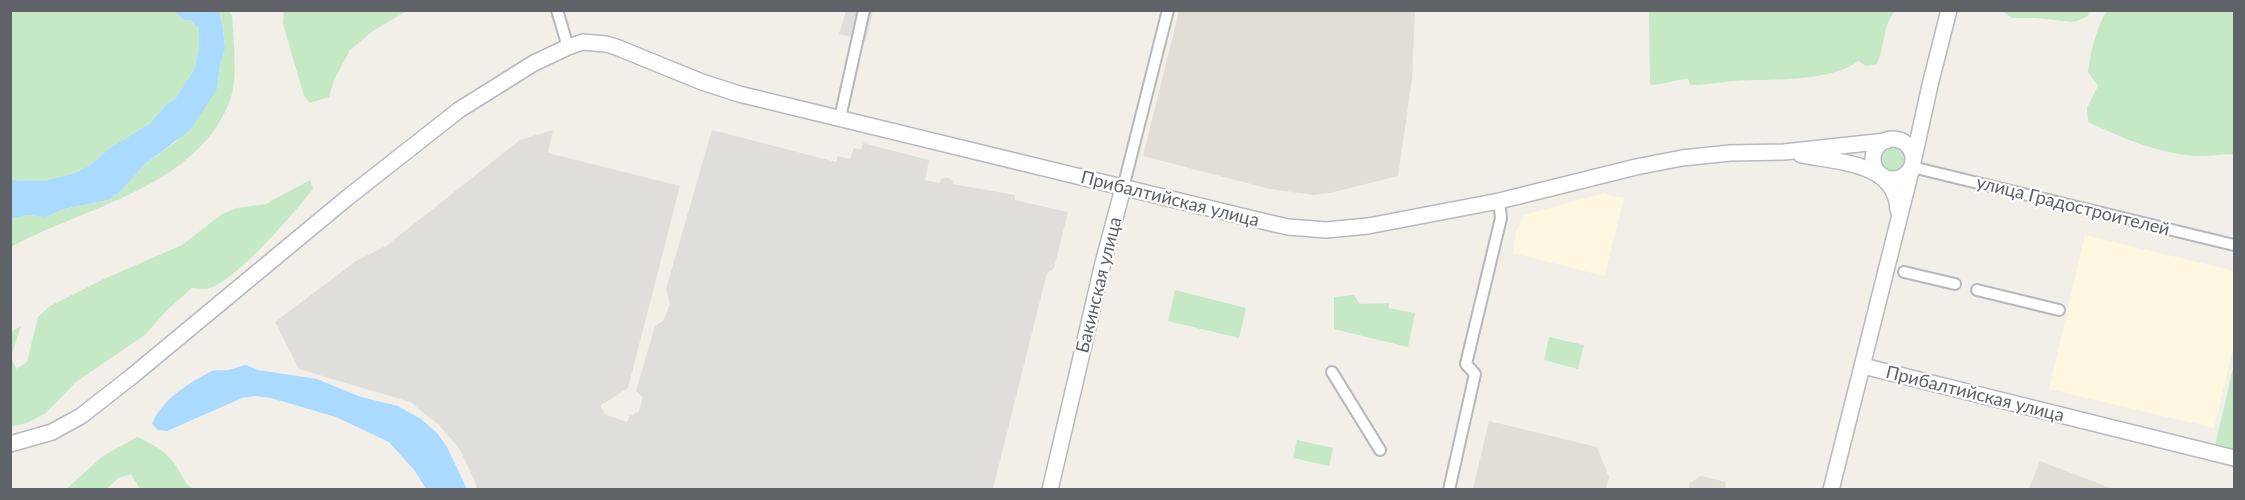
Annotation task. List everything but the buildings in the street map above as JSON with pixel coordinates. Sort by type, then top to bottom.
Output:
[{"type":"street","points":[[10,444],[52,432],[81,416],[441,123],[534,63],[568,46],[557,10]]},
{"type":"street","points":[[840,118],[864,10]]},
{"type":"street","name":"Бакинская улица","points":[[1050,489],[1103,263],[1168,10]]},
{"type":"street","points":[[1888,140],[1899,140],[1907,145],[1912,153],[1913,164],[1906,175],[1898,179],[1888,179],[1880,174],[1874,166],[1874,155],[1878,146],[1888,140],[1903,135],[1911,129],[1919,114],[1930,85],[1949,10]]},
{"type":"street","name":"Прибалтийская улица","points":[[568,46],[583,42],[606,44],[720,88],[1288,227],[1326,230],[1368,226],[1499,201],[1682,158],[1730,153],[1807,153],[1888,140]]},
{"type":"street","name":"Прибалтийская улица","points":[[1930,85],[1863,366],[2235,458]]},
{"type":"street","name":"Прибалтийская улица","points":[[1807,153],[1880,174],[1894,190],[1899,218]]},
{"type":"street","name":"улица Градостроителей","points":[[1913,164],[2235,245]]},
{"type":"street","points":[[1449,489],[1475,374],[1466,364],[1501,218],[1499,201]]},
{"type":"street","points":[[1904,272],[1955,284]]},
{"type":"street","points":[[1977,290],[2059,310]]},
{"type":"street","points":[[1831,489],[1863,366]]},
{"type":"street","points":[[1332,372],[1380,450]]},
{"type":"shaded area","points":[[846,11],[873,11],[866,40],[839,34]]},
{"type":"shaded area","points":[[1179,11],[1415,11],[1412,79],[1398,176],[1314,195],[1270,189],[1143,156]]},
{"type":"shaded area","points":[[553,130],[548,153],[680,186],[628,388],[600,406],[606,415],[627,422],[630,415],[638,413],[643,398],[636,391],[655,326],[663,321],[670,304],[666,289],[712,130],[836,162],[838,156],[850,159],[854,148],[861,150],[863,143],[929,160],[925,180],[940,183],[941,178],[948,178],[953,181],[952,184],[1015,195],[1015,200],[1068,212],[1054,268],[1047,273],[993,489],[477,489],[459,448],[438,424],[410,402],[299,369],[275,322],[356,261],[386,246],[520,140]]},
{"type":"shaded area","points":[[1605,193],[1624,198],[1604,276],[1513,253],[1516,232],[1524,215]]},
{"type":"shaded area","points":[[2085,235],[2234,271],[2234,344],[2214,428],[2049,389]]},
{"type":"shaded area","points":[[1489,421],[1597,447],[1609,477],[1606,489],[1473,489]]},
{"type":"shaded area","points":[[2040,461],[2113,489],[2029,489]]},
{"type":"shaded area","points":[[1701,476],[1726,482],[1725,489],[1688,489],[1690,483]]},
{"type":"green space","points":[[284,10],[434,11],[407,11],[374,30],[350,50],[334,80],[329,97],[310,103],[304,96],[283,24]]},
{"type":"green space","points":[[1649,10],[1895,11],[1888,24],[1877,64],[1866,66],[1858,61],[1836,72],[1793,79],[1740,80],[1690,85],[1688,79],[1650,85]]},
{"type":"green space","points":[[2089,10],[2088,16],[2074,22],[2012,18],[2002,11]]},
{"type":"green space","points":[[10,11],[175,11],[183,20],[190,20],[199,28],[199,48],[194,70],[175,99],[168,103],[149,124],[110,148],[89,166],[72,174],[45,181],[11,180]]},
{"type":"green space","points":[[219,11],[229,11],[232,15],[233,89],[216,128],[194,153],[137,191],[11,247],[11,219],[27,215],[45,217],[64,209],[109,200],[119,193],[145,164],[178,140],[217,89],[225,49]]},
{"type":"green space","points":[[2106,11],[2234,11],[2234,154],[2201,156],[2172,153],[2129,140],[2088,122],[2087,108],[2098,86],[2088,72],[2089,64],[2092,48]]},
{"type":"green space","points":[[1893,146],[1902,150],[1906,159],[1902,168],[1893,172],[1884,168],[1880,159],[1884,150]]},
{"type":"green space","points":[[310,180],[313,189],[304,200],[263,246],[232,275],[206,289],[192,288],[166,311],[146,334],[76,382],[46,413],[27,423],[11,427],[11,357],[16,369],[27,362],[38,317],[50,306],[104,279],[182,245],[222,214],[237,208],[266,204]]},
{"type":"green space","points":[[1175,290],[1246,308],[1239,338],[1168,321]]},
{"type":"green space","points":[[1354,295],[1360,304],[1389,303],[1389,308],[1415,313],[1408,347],[1334,329],[1334,297]]},
{"type":"green space","points":[[21,326],[11,357],[11,332]]},
{"type":"green space","points":[[1549,337],[1584,345],[1578,369],[1544,360]]},
{"type":"green space","points":[[2234,364],[2234,451],[2215,446]]},
{"type":"green space","points":[[137,437],[164,452],[185,482],[194,489],[140,489],[131,474],[118,478],[107,489],[65,490],[103,456]]},
{"type":"green space","points":[[1297,440],[1333,448],[1329,466],[1293,458]]},
{"type":"water","points":[[175,11],[219,11],[223,28],[225,49],[217,89],[190,130],[145,164],[119,193],[108,200],[64,209],[45,217],[27,215],[11,219],[11,180],[45,181],[72,174],[89,166],[110,148],[149,124],[168,103],[175,99],[194,70],[199,48],[199,28],[190,20],[183,20]]},
{"type":"water","points":[[246,365],[258,370],[317,379],[361,397],[398,406],[421,419],[437,433],[447,447],[467,489],[426,489],[415,471],[389,442],[336,417],[271,398],[255,396],[242,398],[167,431],[158,430],[152,424],[169,400],[193,382],[212,371]]}]
